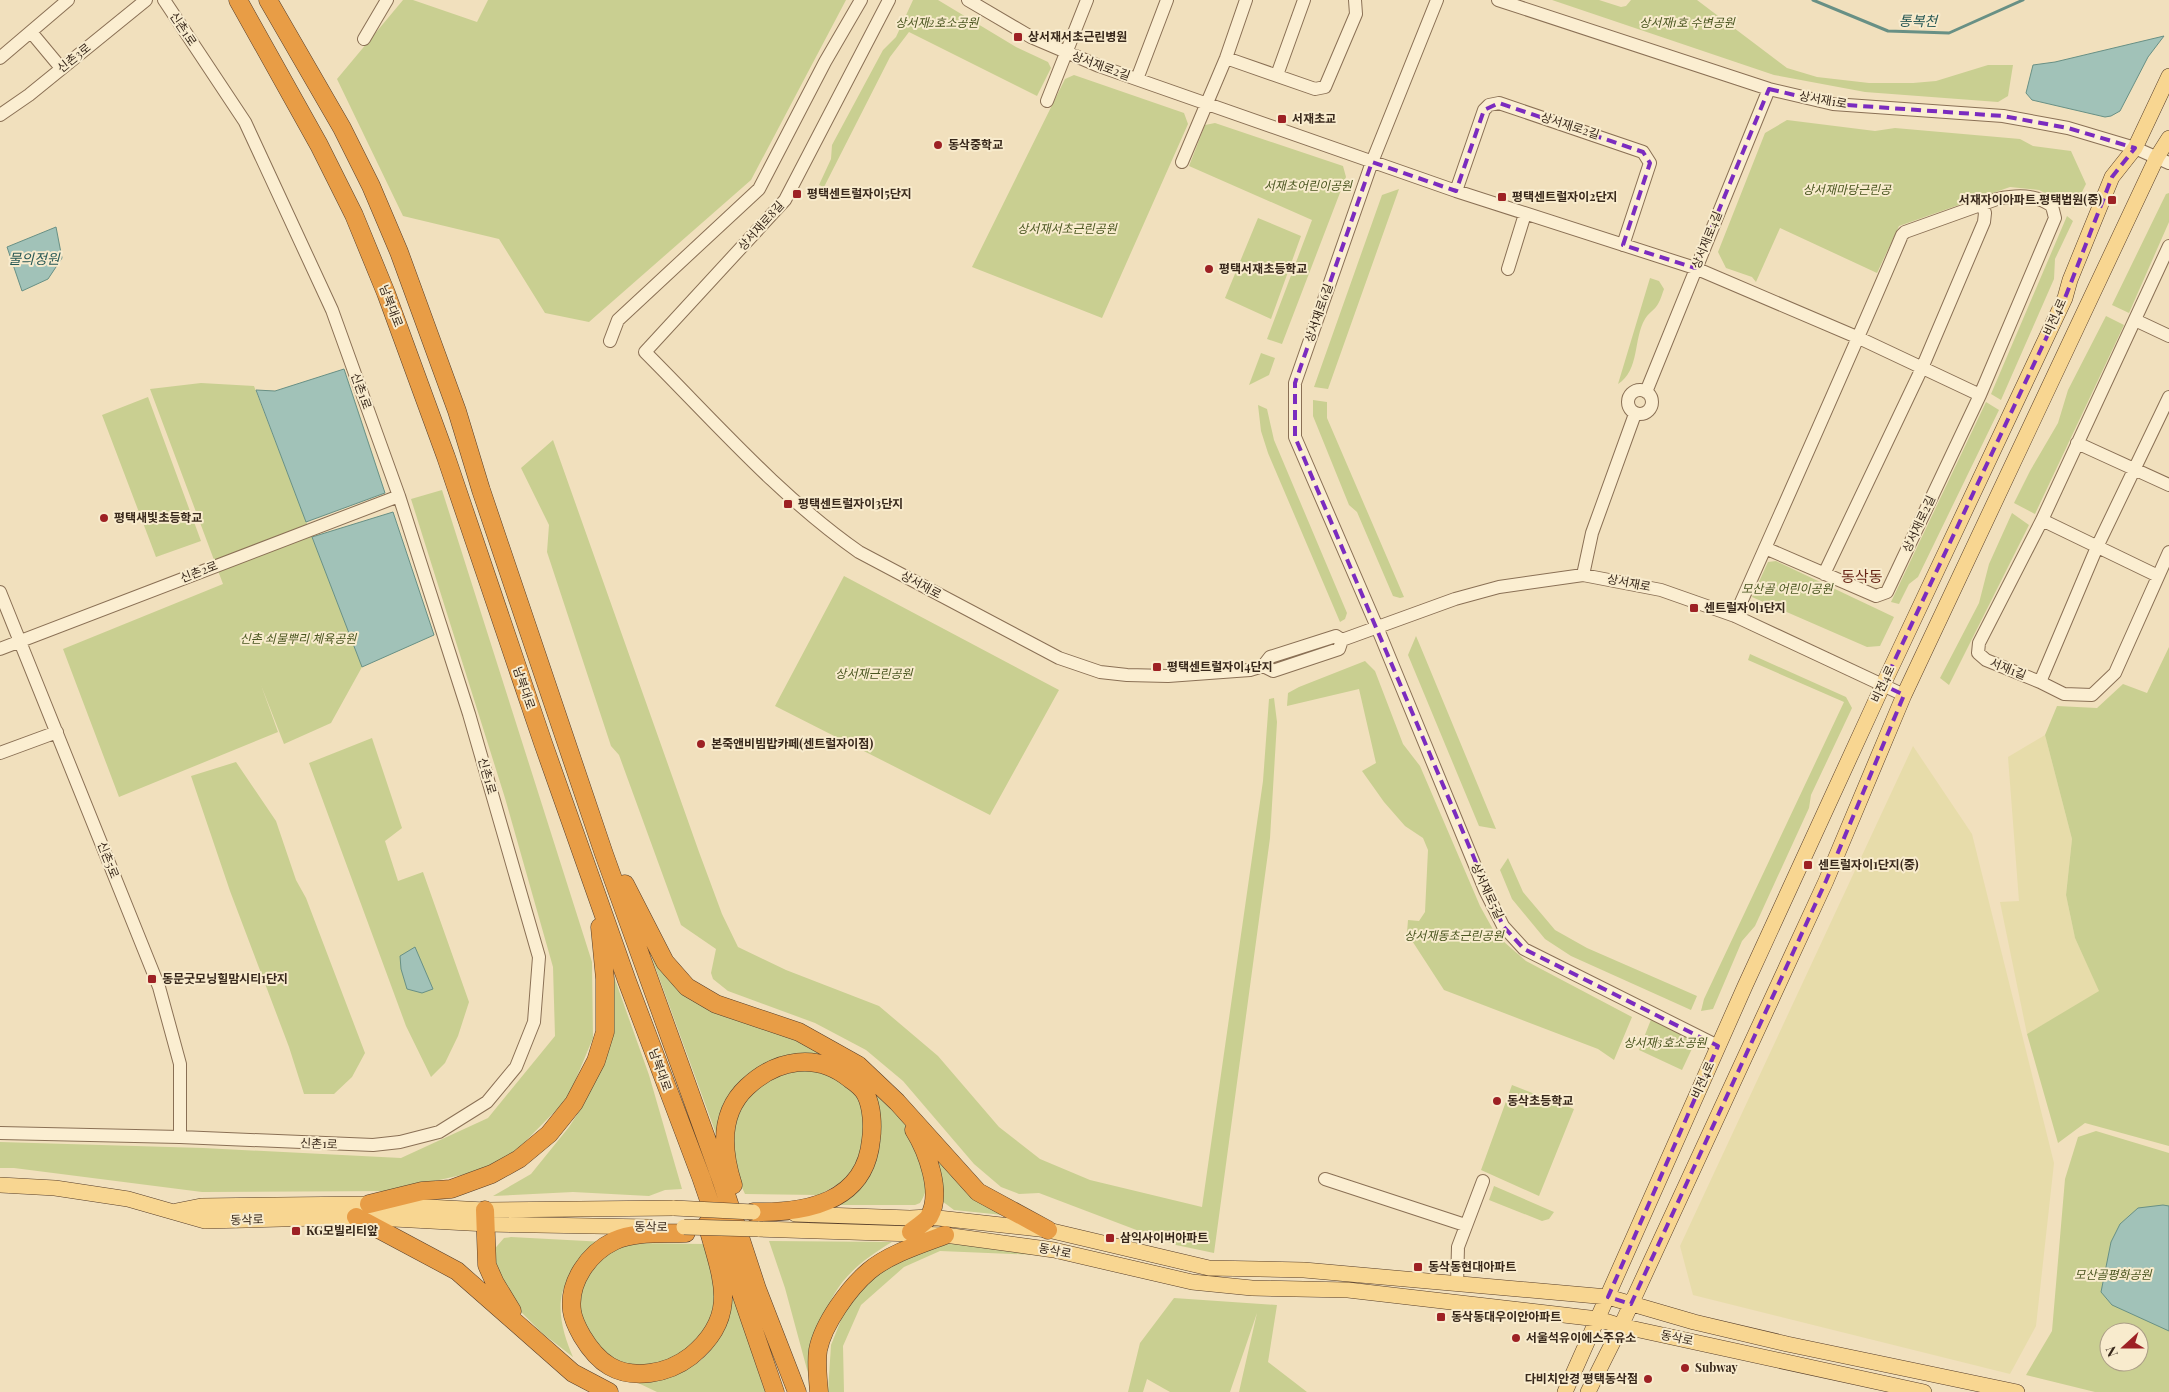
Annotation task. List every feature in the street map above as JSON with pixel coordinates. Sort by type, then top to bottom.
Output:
[{"type":"highway","name":"남북대로","points":[[238,0],[319,145],[354,215],[386,293],[446,457],[627,981],[740,1286],[775,1392]]},
{"type":"highway","name":"남북대로","points":[[268,0],[342,128],[371,186],[399,252],[457,411],[481,490],[604,854],[722,1182],[757,1289],[777,1337],[796,1392]]},
{"type":"highway","points":[[604,854],[620,874],[652,940],[665,962],[687,987],[716,1004],[799,1032],[858,1065],[897,1102],[978,1192],[1048,1230]]},
{"type":"highway","points":[[369,1204],[422,1192],[451,1189],[492,1174],[519,1160],[549,1134],[574,1103],[596,1061],[605,1032],[605,979],[602,937],[588,870]]},
{"type":"highway","points":[[756,1220],[782,1212],[821,1205],[839,1196],[856,1180],[870,1153],[873,1127],[866,1095],[858,1085],[841,1071],[820,1064],[802,1061],[777,1066],[753,1081],[742,1092],[727,1116],[724,1146],[730,1176],[777,1337]]},
{"type":"highway","points":[[897,1102],[919,1138],[930,1163],[934,1197],[929,1217],[911,1232]]},
{"type":"highway","points":[[683,1132],[723,1283],[724,1306],[714,1332],[701,1348],[683,1363],[666,1371],[643,1374],[620,1371],[604,1363],[592,1352],[579,1331],[572,1312],[573,1293],[584,1265],[604,1247],[628,1236],[685,1230]]},
{"type":"highway","points":[[356,1217],[457,1271],[573,1373],[609,1392]]},
{"type":"highway","points":[[486,1217],[485,1249],[487,1265],[494,1283],[528,1333]]},
{"type":"highway","points":[[819,1392],[818,1350],[830,1320],[848,1294],[870,1270],[906,1250],[945,1235]]},
{"type":"main road","name":"비전4로","points":[[1565,1392],[1718,1046],[1883,685],[2065,298],[2070,280],[2112,177],[2135,148],[2169,76]]},
{"type":"main road","name":"비전4로","points":[[1588,1392],[1621,1326],[1826,881],[1904,695],[2163,160],[2169,138]]},
{"type":"main road","name":"동삭로","points":[[0,1185],[55,1188],[128,1199],[204,1221],[356,1217],[486,1217],[674,1208],[756,1220],[945,1235],[1054,1250],[1192,1282],[1252,1288],[1348,1290],[1598,1319],[1621,1326],[1924,1392]]},
{"type":"main road","name":"동삭로","points":[[176,1212],[200,1206],[369,1204],[486,1217],[685,1230],[756,1220],[929,1217],[1048,1230],[1209,1268],[1304,1270],[1608,1298],[1694,1322],[1786,1344],[2017,1392]]},
{"type":"street","points":[[0,58],[68,0]]},
{"type":"street","name":"신촌3로","points":[[0,115],[146,0]]},
{"type":"street","name":"신촌1로","points":[[0,1133],[180,1137],[373,1145],[400,1142],[439,1132],[487,1102],[516,1067],[534,1022],[539,957],[469,714],[399,496],[332,310],[245,122],[164,0]]},
{"type":"street","points":[[364,39],[387,0]]},
{"type":"street","points":[[610,341],[618,320],[759,189],[825,62],[861,0]]},
{"type":"street","name":"상서재로8길","points":[[645,352],[785,200],[889,0]]},
{"type":"street","name":"상서재로2길","points":[[1066,53],[1087,0]]},
{"type":"street","name":"상서재로2길","points":[[1137,79],[1167,0]]},
{"type":"street","points":[[1182,162],[1208,105],[1246,0]]},
{"type":"street","points":[[1276,75],[1304,0]]},
{"type":"street","name":"상서재로6길","points":[[1377,627],[1295,437],[1294,382],[1372,162],[1437,0]]},
{"type":"street","name":"상서재1로","points":[[1498,0],[1769,89],[1833,104],[2003,116],[2068,128],[2135,148],[2163,160]]},
{"type":"street","name":"상서재로2길","points":[[977,3],[1032,37],[1066,53],[1208,105],[1456,191],[1695,268],[1859,338],[1980,395]]},
{"type":"street","points":[[1226,58],[1315,89],[1325,87],[1356,14],[1356,3]]},
{"type":"street","points":[[31,32],[61,68]]},
{"type":"street","points":[[1046,101],[1066,53]]},
{"type":"street","name":"상서재로4길","points":[[1646,392],[1769,89]]},
{"type":"street","name":"상서재로2길","points":[[1456,191],[1484,110],[1489,105],[1499,103],[1643,152],[1650,163],[1623,245]]},
{"type":"street","name":"상서재로2길","points":[[1765,548],[1876,596],[1887,592],[1980,395],[2055,218],[2052,206],[2043,200],[2029,196],[2013,196],[1982,204]]},
{"type":"street","points":[[1735,616],[1859,338],[1902,235],[1982,204],[1985,212],[1984,222],[1922,368],[1824,574]]},
{"type":"street","points":[[1508,269],[1525,214]]},
{"type":"street","name":"서재1길","points":[[2169,246],[2042,520],[1978,648],[1978,653],[1986,660],[2040,682],[2097,547],[2169,397]]},
{"type":"street","points":[[2135,320],[2169,336]]},
{"type":"street","name":"상서재로","points":[[645,352],[792,500],[833,534],[859,552],[1060,658],[1100,672],[1168,676],[1250,670],[1263,666],[1273,671],[1339,649],[1342,640],[1455,599],[1498,587],[1583,575],[1661,590],[1735,616],[1904,695]]},
{"type":"street","points":[[1635,391],[1646,392],[1652,398],[1650,410],[1644,414],[1635,414],[1630,408],[1629,397],[1635,391]]},
{"type":"street","points":[[1583,575],[1592,533],[1635,414]]},
{"type":"street","points":[[2077,443],[2169,485]]},
{"type":"street","name":"신촌2로","points":[[0,649],[399,496]]},
{"type":"street","points":[[2042,520],[2158,576]]},
{"type":"street","points":[[2040,682],[2064,694],[2092,695],[2115,673],[2169,552]]},
{"type":"street","name":"신촌5로","points":[[0,592],[159,987],[180,1064],[180,1137]]},
{"type":"street","name":"상서재로5길","points":[[1377,627],[1485,890],[1503,926],[1524,949],[1718,1046]]},
{"type":"street","points":[[0,753],[57,732]]},
{"type":"street","points":[[1325,1179],[1465,1226]]},
{"type":"street","points":[[1457,1284],[1458,1247],[1483,1181]]},
{"type":"highlighted area","points":[[1769,89],[1833,104],[2003,116],[2068,128],[2135,148],[2112,177],[2065,298],[1883,685],[1904,695],[1826,881],[1631,1304],[1608,1297],[1718,1046],[1524,949],[1503,926],[1295,437],[1295,383],[1372,162],[1456,191],[1484,110],[1499,103],[1643,152],[1650,163],[1623,245],[1695,268]]},
{"type":"shaded area","points":[[2045,735],[2072,839],[2066,895],[2075,938],[2100,992],[2027,1034],[2000,902],[2019,901],[2008,757]]},
{"type":"shaded area","points":[[1913,746],[1972,834],[2054,1163],[2036,1326],[2010,1374],[1693,1295],[1680,1246]]},
{"type":"green space","points":[[403,0],[413,0],[477,22],[488,0],[846,0],[751,180],[589,322],[545,313],[499,239],[403,216],[337,79]]},
{"type":"green space","name":"상서재2호소공원","points":[[913,0],[938,0],[1016,47],[1048,62],[1051,68],[1037,96],[909,32],[890,57],[824,187],[819,185],[831,159],[832,145],[883,50],[896,37]]},
{"type":"green space","name":"상서재1호 수변공원","points":[[1552,0],[1599,0],[1621,7],[1626,6],[1631,0],[1697,0],[1787,68],[1817,77],[1869,83],[1913,83],[1936,81],[1988,65],[2013,65],[2008,96],[1998,102],[1865,92],[1774,75]]},
{"type":"green space","name":"상서재서초근린공원","points":[[1074,75],[1184,113],[1188,124],[1102,318],[972,267],[1065,79]]},
{"type":"green space","name":"상서재마당근린공","points":[[1787,120],[1875,131],[1895,128],[2020,139],[2033,146],[2071,151],[2086,184],[2074,208],[2039,190],[2010,187],[1899,226],[1877,273],[1780,228],[1756,282],[1752,277],[1726,268],[1718,252],[1765,133]]},
{"type":"green space","name":"서재초어린이공원","points":[[1215,123],[1343,166],[1346,177],[1282,344],[1267,339],[1312,220],[1189,166],[1205,125]]},
{"type":"green space","points":[[1399,189],[1328,389],[1314,387],[1382,195]]},
{"type":"green space","points":[[2169,193],[2169,222],[2129,313],[2112,305],[2166,194]]},
{"type":"green space","points":[[2067,216],[2073,221],[2055,259],[2054,279],[2001,400],[1991,394]]},
{"type":"green space","points":[[1258,218],[1301,236],[1271,319],[1225,298]]},
{"type":"green space","points":[[1650,278],[1659,281],[1664,289],[1658,304],[1646,317],[1641,327],[1630,371],[1618,384]]},
{"type":"green space","points":[[2106,316],[2124,325],[2035,514],[2014,503],[2058,423],[2068,390]]},
{"type":"green space","points":[[1261,353],[1275,358],[1269,375],[1249,385]]},
{"type":"green space","name":"신촌 쇠물뿌리 체육공원","points":[[201,383],[254,386],[362,667],[331,723],[284,744],[261,685],[278,732],[119,797],[63,649],[223,584],[150,389]]},
{"type":"green space","points":[[148,397],[201,541],[156,557],[102,415]]},
{"type":"green space","points":[[1313,400],[1327,402],[1327,418],[1404,597],[1393,596],[1357,512],[1349,505],[1313,416]]},
{"type":"green space","points":[[1986,402],[1999,410],[1918,577],[1909,584],[1899,604],[1891,602]]},
{"type":"green space","points":[[1258,405],[1267,409],[1274,440],[1347,613],[1345,619],[1340,622],[1268,453],[1261,431]]},
{"type":"green space","points":[[553,440],[699,852],[722,914],[738,947],[786,970],[879,1006],[938,1056],[999,1127],[1040,1159],[1090,1180],[1202,1207],[1263,781],[1269,699],[1274,698],[1277,722],[1270,838],[1214,1253],[1176,1245],[1039,1193],[1019,1194],[1001,1187],[974,1164],[903,1081],[866,1050],[815,1023],[728,991],[713,979],[711,973],[716,949],[681,925],[619,755],[611,746],[547,552],[549,525],[521,468]]},
{"type":"green space","points":[[442,490],[592,962],[593,1038],[568,1098],[508,1159],[466,1174],[390,1191],[202,1192],[14,1168],[0,1168],[0,1142],[203,1148],[401,1158],[488,1118],[555,1036],[553,967],[505,798],[411,499]]},
{"type":"green space","points":[[2012,513],[2029,525],[1949,685],[1940,678],[1979,603],[1989,564]]},
{"type":"green space","name":"모산골 어린이공원","points":[[1776,561],[1894,617],[1880,646],[1867,647],[1752,597],[1768,562]]},
{"type":"green space","name":"상서재근린공원","points":[[844,576],[1059,690],[990,815],[775,706]]},
{"type":"green space","points":[[1416,636],[1496,829],[1479,826],[1408,655]]},
{"type":"green space","points":[[2169,647],[2169,1146],[2085,1123],[2058,1143],[2027,1034],[2099,991],[2075,938],[2066,895],[2072,839],[2045,735],[2057,706],[2097,708],[2123,684],[2147,693]]},
{"type":"green space","points":[[1750,654],[1846,697],[1852,708],[1811,795],[1809,808],[1755,926],[1742,941],[1713,1009],[1701,1011],[1704,999],[1844,702],[1748,660]]},
{"type":"green space","name":"상서재동초근린공원","points":[[1365,661],[1375,671],[1403,744],[1420,766],[1480,906],[1496,935],[1526,961],[1632,1017],[1614,1060],[1598,1049],[1444,990],[1407,933],[1408,920],[1419,921],[1425,912],[1428,850],[1423,838],[1405,826],[1384,802],[1362,771],[1376,763],[1359,689],[1287,706],[1288,693]]},
{"type":"green space","points":[[372,738],[402,828],[385,841],[398,881],[423,872],[469,1002],[458,1036],[445,1063],[431,1077],[406,1026],[309,763]]},
{"type":"green space","points":[[236,762],[276,821],[296,880],[306,898],[365,1053],[352,1077],[334,1094],[304,1094],[289,1047],[230,891],[191,776]]},
{"type":"green space","points":[[1508,858],[1523,892],[1555,930],[1587,948],[1697,996],[1691,1010],[1571,956],[1545,939],[1512,899],[1500,870]]},
{"type":"green space","points":[[649,950],[679,987],[707,1009],[723,1016],[759,1024],[794,1038],[843,1063],[868,1082],[897,1113],[918,1146],[927,1182],[924,1196],[920,1203],[915,1205],[829,1205],[852,1188],[864,1175],[874,1158],[879,1123],[875,1107],[868,1092],[856,1078],[842,1068],[810,1055],[794,1055],[780,1060],[762,1070],[738,1088],[724,1110],[719,1142]]},
{"type":"green space","points":[[612,971],[649,1075],[682,1189],[665,1190],[649,1196],[573,1192],[493,1196],[531,1174],[569,1127],[584,1104],[599,1071]]},
{"type":"green space","name":"상서재3호소공원","points":[[1652,1017],[1697,1038],[1682,1070],[1639,1050]]},
{"type":"green space","points":[[817,1067],[853,1088],[863,1103],[866,1148],[847,1179],[819,1195],[745,1194],[732,1166],[732,1129],[739,1109],[751,1091],[771,1075]]},
{"type":"green space","points":[[1512,1085],[1574,1109],[1539,1196],[1481,1170]]},
{"type":"green space","name":"모산골평화공원","points":[[2096,1131],[2169,1153],[2169,1392],[2095,1392],[2026,1375],[2052,1331],[2065,1179],[2078,1137]]},
{"type":"green space","points":[[931,1150],[1003,1215],[954,1210],[942,1201]]},
{"type":"green space","points":[[1494,1186],[1554,1212],[1549,1219],[1542,1221],[1489,1200]]},
{"type":"green space","points":[[504,1238],[605,1242],[569,1278],[561,1297],[563,1328],[573,1357],[542,1333],[510,1301],[491,1253]]},
{"type":"green space","points":[[769,1241],[892,1242],[869,1257],[852,1272],[839,1287],[830,1303],[819,1340],[812,1388],[785,1288]]},
{"type":"green space","points":[[631,1243],[704,1244],[717,1291],[708,1328],[681,1358],[641,1369],[607,1358],[581,1325],[578,1292],[601,1255]]},
{"type":"green space","points":[[948,1243],[1038,1255],[940,1251],[904,1267],[861,1305],[843,1346],[844,1392],[828,1392],[831,1345],[849,1300],[886,1267]]},
{"type":"green space","points":[[733,1293],[765,1392],[657,1392],[636,1382],[689,1368],[707,1355],[725,1325]]},
{"type":"green space","points":[[1174,1298],[1277,1305],[1268,1362],[1307,1392],[1239,1392],[1257,1313],[1230,1392],[1170,1392],[1147,1379],[1143,1392],[1128,1392],[1140,1343]]},
{"type":"water","points":[[2164,36],[2148,57],[2120,111],[2111,116],[2105,117],[2032,100],[2026,93],[2033,65],[2055,62]]},
{"type":"water","name":"물의정원","points":[[56,227],[62,258],[48,279],[22,291],[7,247]]},
{"type":"water","points":[[344,369],[385,493],[306,522],[256,390],[275,391]]},
{"type":"water","points":[[393,512],[434,635],[362,667],[312,537]]},
{"type":"water","points":[[415,947],[433,989],[422,993],[407,989],[401,969],[400,956]]},
{"type":"water","points":[[2169,1206],[2169,1331],[2112,1305],[2101,1292],[2111,1242],[2120,1224],[2138,1208]]},
{"type":"waterway","name":"통복천","points":[[1813,0],[1888,31],[1949,33],[2023,0]]},
{"type":"place","name":"상서재서초근린병원","points":[[1018,37]]},
{"type":"place","name":"서재초교","points":[[1282,119]]},
{"type":"place","name":"동삭중학교","points":[[938,145]]},
{"type":"place","name":"평택센트럴자이5단지","points":[[797,194]]},
{"type":"place","name":"평택센트럴자이2단지","points":[[1502,197]]},
{"type":"place","name":"서재자이아파트.평택법원(중)","points":[[2112,200]]},
{"type":"place","name":"평택서재초등학교","points":[[1209,269]]},
{"type":"place","name":"평택센트럴자이3단지","points":[[788,504]]},
{"type":"place","name":"평택새빛초등학교","points":[[104,518]]},
{"type":"place","name":"센트럴자이1단지","points":[[1694,608]]},
{"type":"place","name":"평택센트럴자이4단지","points":[[1157,667]]},
{"type":"place","name":"본죽앤비빔밥카페(센트럴자이점)","points":[[701,744]]},
{"type":"place","name":"센트럴자이1단지(중)","points":[[1808,865]]},
{"type":"place","name":"동문굿모닝힐맘시티1단지","points":[[152,979]]},
{"type":"place","name":"동삭초등학교","points":[[1497,1101]]},
{"type":"place","name":"KG모빌리티앞","points":[[296,1231]]},
{"type":"place","name":"삼익사이버아파트","points":[[1110,1238]]},
{"type":"place","name":"동삭동현대아파트","points":[[1418,1267]]},
{"type":"place","name":"동삭동대우이안아파트","points":[[1441,1317]]},
{"type":"place","name":"서울석유이에스주유소","points":[[1516,1338]]},
{"type":"place","name":"Subway","points":[[1685,1368]]},
{"type":"place","name":"다비치안경 평택동삭점","points":[[1648,1379]]},
{"type":"district","name":"동삭동","points":[[1862,577]]}]
